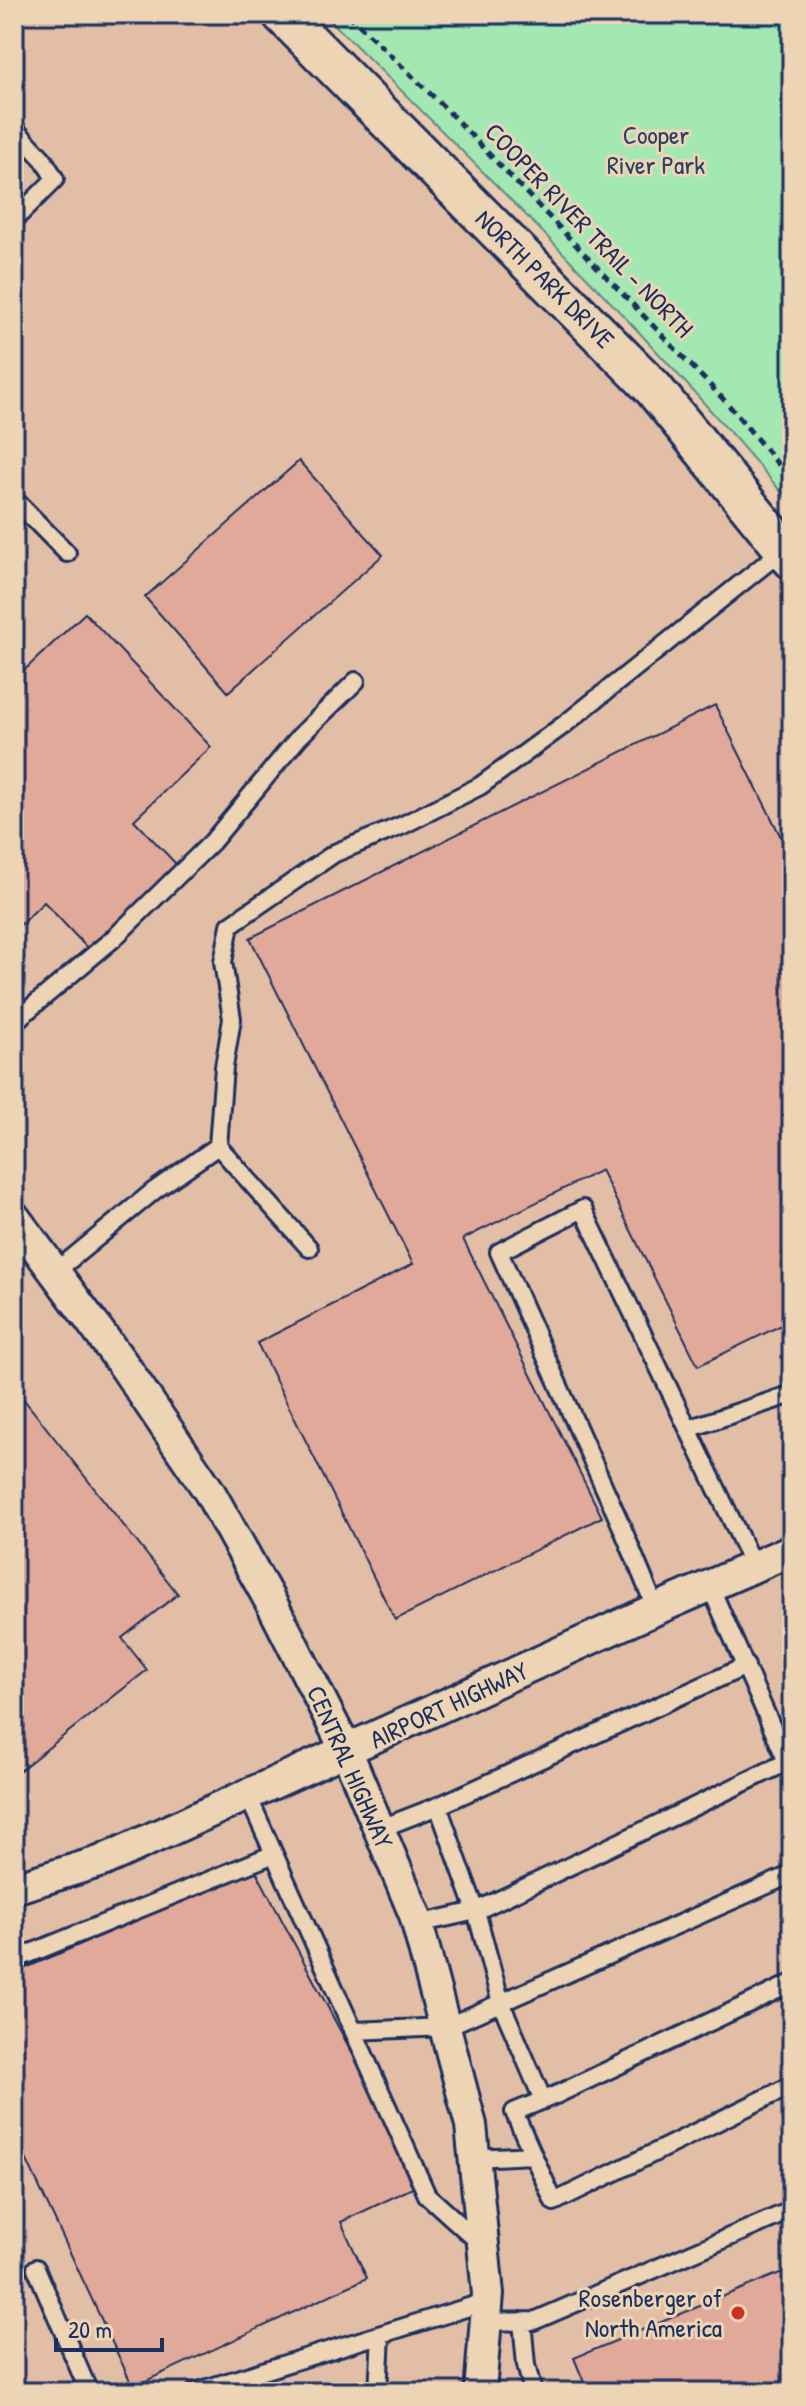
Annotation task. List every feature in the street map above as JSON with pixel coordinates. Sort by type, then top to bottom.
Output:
[{"type":"street","name":"NORTH PARK DRIVE","points":[[282,14],[653,388],[788,554]]},
{"type":"street","name":"CENTRAL HIGHWAY","points":[[14,1217],[125,1367],[209,1491],[274,1608],[347,1752],[418,1924],[471,2125],[487,2312],[480,2392]]},
{"type":"street","name":"AIRPORT HIGHWAY","points":[[14,1888],[102,1861],[792,1550]]},
{"type":"lane","points":[[14,128],[43,159],[55,179],[14,220]]},
{"type":"lane","points":[[14,499],[67,553]]},
{"type":"lane","points":[[309,1248],[218,1146],[224,1067],[232,1019],[223,962],[230,925],[335,853],[403,825],[480,786],[788,554]]},
{"type":"lane","points":[[14,1022],[114,938],[212,842],[299,737],[356,681]]},
{"type":"lane","points":[[55,1272],[155,1190],[218,1146]]},
{"type":"lane","points":[[656,1609],[499,1252],[583,1209],[754,1567]]},
{"type":"lane","points":[[688,1429],[792,1394]]},
{"type":"lane","points":[[418,1924],[476,1911],[790,1767],[710,1586]]},
{"type":"lane","points":[[379,1829],[438,1806],[746,1666]]},
{"type":"lane","points":[[248,1796],[427,2195],[483,2246]]},
{"type":"lane","points":[[438,1806],[476,1911],[501,2003],[543,2100]]},
{"type":"lane","points":[[14,1960],[274,1854]]},
{"type":"lane","points":[[354,2031],[446,2027],[792,1874]]},
{"type":"lane","points":[[792,1983],[514,2112],[554,2202],[792,2085]]},
{"type":"lane","points":[[474,2158],[533,2155]]},
{"type":"lane","points":[[195,2392],[381,2335],[487,2312],[534,2321],[792,2210]]},
{"type":"lane","points":[[36,2268],[89,2392]]},
{"type":"lane","points":[[522,2321],[526,2365],[533,2392]]},
{"type":"lane","points":[[378,2392],[381,2335]]},
{"type":"path","name":"COOPER RIVER TRAIL - NORTH","points":[[348,14],[456,120],[717,391],[792,481]]},
{"type":"shaded area","points":[[14,14],[282,14],[792,559],[792,2392],[14,2392]]},
{"type":"green space","name":"Cooper River Park","points":[[324,14],[769,14],[792,24],[792,505],[623,315]]},
{"type":"building","points":[[299,461],[383,555],[228,692],[145,597]]},
{"type":"building","points":[[85,613],[211,747],[134,820],[178,866],[89,950],[44,902],[14,931],[14,680]]},
{"type":"building","points":[[715,705],[792,859],[792,1320],[698,1366],[601,1170],[463,1239],[602,1517],[395,1620],[257,1343],[413,1264],[250,938]]},
{"type":"building","points":[[14,1387],[178,1594],[122,1638],[147,1670],[14,1775]]},
{"type":"building","points":[[255,1869],[421,2184],[341,2222],[367,2278],[133,2387],[14,2133],[14,1973]]},
{"type":"building","name":"Rosenberger of North America","points":[[792,2268],[792,2392],[588,2392],[574,2358]]},
{"type":"place","name":"Rosenberger of North America","points":[[738,2313]]}]
